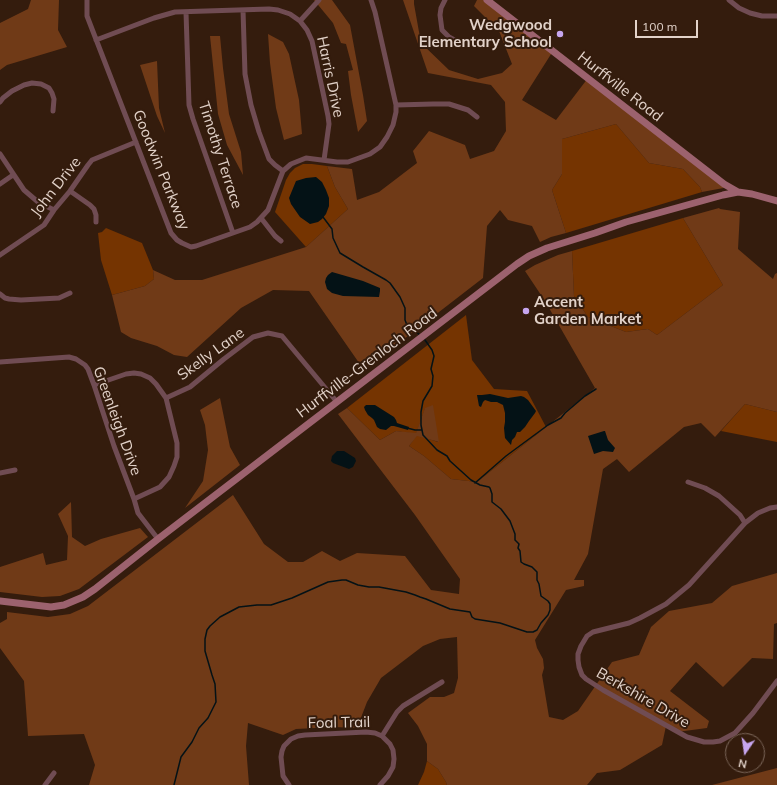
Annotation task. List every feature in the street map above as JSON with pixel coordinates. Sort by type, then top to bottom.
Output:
[{"type":"main road","name":"Hurffville Road","points":[[487,0],[724,184],[738,192]]},
{"type":"main road","name":"Hurffville-Grenloch Road","points":[[0,601],[51,606],[64,605],[83,597],[529,256],[548,248],[632,220],[738,192],[777,201]]},
{"type":"street","name":"Goodwin Parkway","points":[[87,0],[87,16],[171,233],[177,240],[186,246],[196,246],[250,227],[268,210],[283,171]]},
{"type":"street","points":[[300,21],[319,0]]},
{"type":"street","points":[[243,10],[245,74],[251,105],[269,159],[283,171],[291,164],[306,158],[348,162],[370,154],[380,147],[387,137],[393,125],[396,105],[371,0]]},
{"type":"street","points":[[445,0],[441,8],[440,15],[442,30],[449,37],[458,42],[473,42]]},
{"type":"street","points":[[729,0],[739,8],[750,13],[762,16],[777,16]]},
{"type":"street","name":"Harris Drive","points":[[96,40],[160,16],[175,12],[269,9],[290,14],[300,21],[307,30],[312,41],[329,124],[324,160]]},
{"type":"street","name":"Timothy Terrace","points":[[186,12],[189,106],[233,233]]},
{"type":"street","points":[[0,102],[12,91],[24,85],[32,83],[41,84],[49,88],[52,93],[54,99],[53,111]]},
{"type":"street","points":[[396,105],[449,104],[468,110],[477,117]]},
{"type":"street","name":"John Drive","points":[[0,255],[44,225],[92,160],[136,142]]},
{"type":"street","points":[[0,154],[24,190],[38,202],[54,210]]},
{"type":"street","points":[[0,184],[13,175]]},
{"type":"street","points":[[70,191],[94,209],[96,222]]},
{"type":"street","points":[[261,218],[275,236],[281,241]]},
{"type":"street","points":[[0,294],[9,300],[21,300],[59,298],[70,293]]},
{"type":"street","name":"Skelly Lane","points":[[166,398],[190,387],[253,337],[268,333],[282,336],[337,402]]},
{"type":"street","name":"Greenleigh Drive","points":[[0,362],[69,357],[76,359],[88,369],[138,513],[158,539]]},
{"type":"street","points":[[94,385],[126,374],[141,374],[150,378],[166,398],[177,443],[177,457],[169,477],[160,487],[134,499]]},
{"type":"street","points":[[0,473],[15,470]]},
{"type":"street","points":[[688,482],[705,488],[719,496],[740,515],[745,523]]},
{"type":"street","name":"Berkshire Drive","points":[[777,508],[770,508],[758,513],[745,523],[689,585],[666,604],[634,621],[598,631],[587,636],[578,654],[578,667],[586,679],[687,737],[704,742],[720,741],[735,733],[777,682]]},
{"type":"street","points":[[382,736],[397,712],[403,706],[442,682]]},
{"type":"street","name":"Foal Trail","points":[[289,785],[283,776],[281,760],[283,749],[292,739],[305,735],[366,732],[375,733],[382,736],[390,744],[394,754],[391,772],[380,785]]},
{"type":"street","points":[[45,785],[54,773]]},
{"type":"shaded area","points":[[31,0],[59,0],[58,30],[67,47],[7,65],[0,70],[0,23],[28,9]]},
{"type":"shaded area","points":[[314,0],[332,0],[350,25],[367,121],[358,132],[348,71],[353,70],[346,44],[341,43],[333,23]]},
{"type":"shaded area","points":[[403,0],[414,0],[421,43],[449,70],[478,79],[502,73],[512,64],[499,31],[474,6],[477,0],[490,0],[553,51],[522,100],[556,120],[588,78],[729,187],[702,192],[700,187],[683,169],[649,163],[616,124],[562,139],[562,174],[552,190],[566,233],[540,242],[532,226],[508,220],[500,210],[487,226],[483,278],[364,370],[309,291],[273,290],[241,308],[187,357],[174,355],[157,346],[131,338],[121,332],[112,295],[145,286],[154,279],[153,270],[175,280],[202,280],[306,247],[348,209],[335,187],[327,166],[352,169],[357,200],[379,192],[417,163],[413,151],[429,131],[465,145],[470,159],[494,151],[506,131],[505,102],[491,85],[428,73]]},
{"type":"shaded area","points":[[268,34],[283,42],[289,54],[299,100],[302,134],[284,140],[276,108]]},
{"type":"shaded area","points":[[210,36],[220,36],[229,114],[241,152],[243,175],[227,145],[218,114]]},
{"type":"shaded area","points":[[157,61],[159,108],[165,133],[157,116],[140,65]]},
{"type":"shaded area","points":[[616,124],[649,163],[683,169],[700,187],[702,192],[566,233],[552,190],[562,174],[562,139]]},
{"type":"shaded area","points":[[303,164],[327,166],[335,187],[348,209],[306,247],[275,212],[286,180],[290,173],[295,168]]},
{"type":"shaded area","points":[[316,177],[322,182],[326,190],[329,198],[329,206],[322,219],[318,222],[310,224],[300,217],[291,204],[289,198],[296,181]]},
{"type":"shaded area","points":[[719,208],[740,212],[738,249],[773,279],[777,273],[777,412],[745,404],[715,437],[701,423],[684,427],[629,472],[617,459],[603,469],[588,554],[574,580],[584,580],[584,586],[566,590],[535,640],[537,648],[543,659],[544,668],[542,675],[549,717],[563,720],[578,711],[612,662],[639,655],[651,627],[669,611],[712,603],[732,586],[777,573],[777,623],[774,624],[773,659],[752,658],[723,687],[696,662],[670,691],[709,721],[707,728],[677,732],[666,726],[662,745],[620,770],[597,773],[587,785],[447,785],[438,769],[427,761],[427,744],[418,726],[408,713],[430,697],[444,697],[454,693],[458,678],[457,637],[440,639],[423,646],[381,678],[367,702],[357,728],[334,727],[296,729],[283,735],[248,723],[246,746],[249,785],[89,785],[95,765],[84,734],[28,736],[24,681],[0,648],[0,623],[7,619],[7,612],[48,617],[70,614],[88,606],[233,495],[264,544],[288,562],[303,562],[322,551],[340,561],[357,553],[405,556],[431,590],[459,594],[460,579],[415,515],[338,414],[347,408],[380,440],[396,431],[416,433],[425,408],[433,405],[439,442],[417,436],[409,446],[424,456],[451,479],[477,482],[595,388],[545,301],[525,271],[558,255],[572,251],[574,296],[588,317],[626,332],[648,329],[657,335],[723,285],[683,218]]},
{"type":"shaded area","points":[[683,218],[723,285],[657,335],[648,329],[626,332],[588,317],[574,296],[572,251]]},
{"type":"shaded area","points":[[106,228],[142,243],[153,270],[154,279],[145,286],[112,295],[101,260],[98,233],[102,232]]},
{"type":"shaded area","points":[[332,272],[363,281],[380,288],[379,297],[343,296],[332,293],[327,289],[325,282],[328,275]]},
{"type":"shaded area","points":[[466,315],[472,360],[494,389],[527,391],[546,427],[477,482],[451,479],[424,456],[409,446],[417,435],[438,442],[425,409],[416,434],[396,431],[380,440],[347,408]]},
{"type":"shaded area","points":[[490,394],[508,398],[524,397],[536,411],[525,427],[520,432],[517,432],[511,445],[505,438],[505,413],[503,405],[497,402],[485,400],[481,407],[479,406],[477,395]]},
{"type":"shaded area","points":[[220,398],[230,447],[240,465],[185,508],[203,481],[208,450],[205,425],[200,410]]},
{"type":"shaded area","points":[[745,404],[777,412],[777,442],[721,431]]},
{"type":"shaded area","points":[[366,405],[375,405],[394,417],[397,423],[409,427],[408,430],[394,426],[391,426],[386,430],[380,429],[365,410],[364,407]]},
{"type":"shaded area","points":[[605,431],[608,440],[615,448],[613,452],[603,451],[594,454],[588,436]]},
{"type":"shaded area","points":[[337,451],[344,451],[355,458],[356,461],[353,467],[349,469],[331,461],[332,456]]},
{"type":"shaded area","points":[[71,502],[72,537],[85,546],[101,539],[140,528],[148,537],[79,589],[60,596],[42,597],[0,592],[0,567],[43,553],[46,565],[67,560],[68,536],[58,514]]},
{"type":"shaded area","points":[[427,761],[438,769],[447,785],[418,785]]},
{"type":"shaded area","points":[[777,768],[777,785],[712,785],[758,773],[765,773],[765,771]]},
{"type":"waterway","points":[[323,217],[332,229],[333,238],[340,253],[390,283],[400,297],[405,308],[405,320],[407,325],[420,335]]},
{"type":"waterway","points":[[174,785],[181,757],[192,742],[199,728],[208,718],[216,702],[215,684],[205,651],[207,630],[220,617],[239,607],[271,605],[292,598],[328,582],[346,580],[358,585],[406,592],[450,609],[470,612],[472,617],[475,619],[500,623],[527,632],[537,630],[548,615],[550,604],[541,596],[537,580],[537,572],[532,567],[521,562],[520,551],[518,548],[519,544],[515,540],[515,534],[510,521],[501,509],[492,502],[490,488],[471,480],[450,461],[447,456],[437,450],[423,435],[421,412],[423,401],[432,386],[433,376],[431,369],[434,356],[425,340]]},
{"type":"waterway","points":[[475,483],[506,456],[548,425],[561,418],[585,396],[596,389]]},
{"type":"waterway","points":[[407,428],[421,430]]},
{"type":"place","name":"Wedgwood Elementary School","points":[[560,34]]},
{"type":"place","name":"Accent Garden Market","points":[[526,311]]}]
